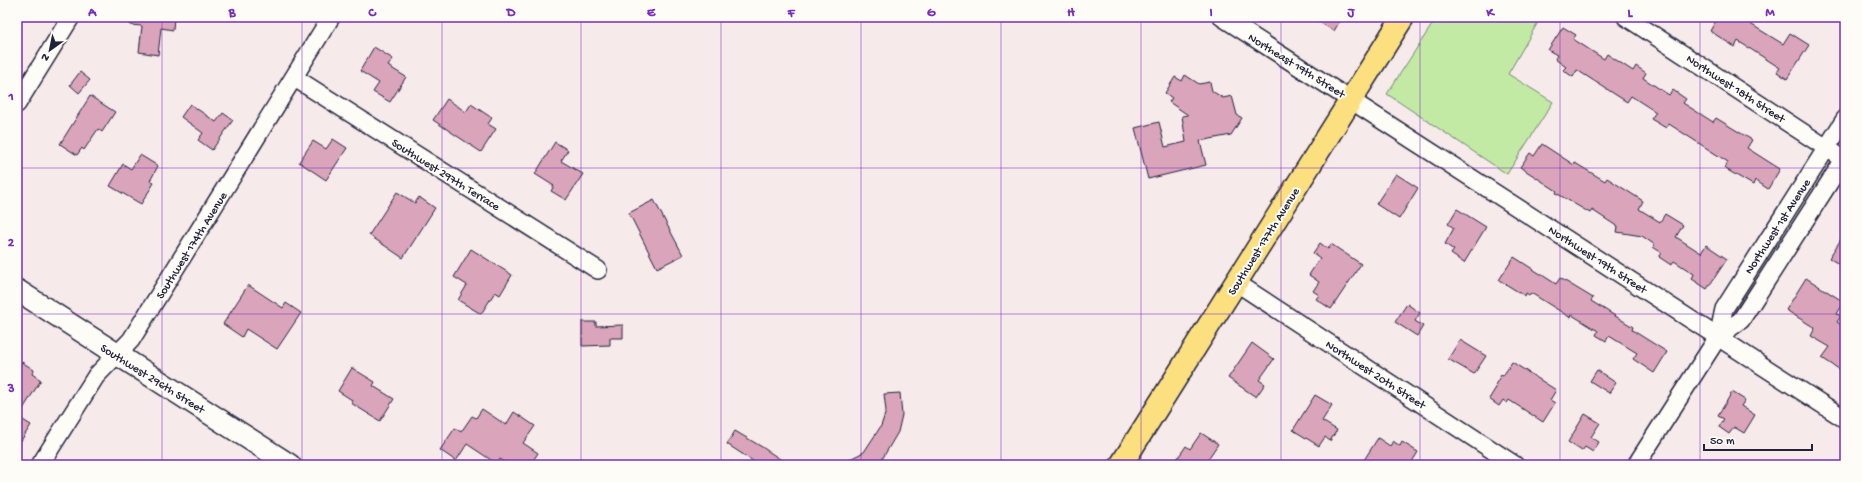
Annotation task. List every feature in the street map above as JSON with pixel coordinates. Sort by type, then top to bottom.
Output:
[{"type":"highway","name":"Southwest 177th Avenue","points":[[1121,465],[1237,283],[1403,17]]},
{"type":"street","points":[[17,104],[71,17]]},
{"type":"street","name":"Southwest 174th Avenue","points":[[40,465],[96,376],[131,340],[295,78],[331,17]]},
{"type":"street","name":"Northeast 19th Street","points":[[1222,17],[1352,100]]},
{"type":"street","name":"Northwest 18th Street","points":[[1626,17],[1845,159]]},
{"type":"street","name":"Southwest 297th Terrace","points":[[295,78],[598,270]]},
{"type":"street","name":"Northwest 19th Street","points":[[1352,100],[1845,419]]},
{"type":"street","name":"Northwest 1st Avenue","points":[[1636,465],[1718,337],[1724,309],[1845,119]]},
{"type":"street","name":"Northwest 1st Avenue","points":[[1718,337],[1741,320],[1845,159]]},
{"type":"street","name":"Northwest 20th Street","points":[[1237,283],[1515,465]]},
{"type":"street","name":"Southwest 296th Street","points":[[17,290],[290,465]]},
{"type":"green space","points":[[1437,17],[1541,17],[1508,74],[1553,102],[1507,174],[1387,94]]},
{"type":"building","points":[[131,17],[174,17],[173,30],[161,28],[158,55],[139,52],[142,26],[130,25]]},
{"type":"building","points":[[1311,17],[1342,17],[1334,31]]},
{"type":"building","points":[[1718,17],[1739,17],[1783,44],[1790,33],[1809,45],[1787,79],[1777,72],[1780,68],[1738,41],[1735,47],[1710,31]]},
{"type":"building","points":[[1563,27],[1576,35],[1573,39],[1604,59],[1607,54],[1633,71],[1636,66],[1646,73],[1643,78],[1669,95],[1673,90],[1686,99],[1683,103],[1713,122],[1716,118],[1752,140],[1747,148],[1780,169],[1768,189],[1755,180],[1753,185],[1724,168],[1728,162],[1669,124],[1666,128],[1651,119],[1656,112],[1631,96],[1627,102],[1577,70],[1573,77],[1563,70],[1566,67],[1555,59],[1557,55],[1548,50]]},
{"type":"building","points":[[374,47],[393,59],[388,66],[406,77],[390,102],[373,92],[379,83],[360,71]]},
{"type":"building","points":[[80,72],[90,80],[79,93],[70,85]]},
{"type":"building","points":[[1185,75],[1199,84],[1210,82],[1212,91],[1223,98],[1232,96],[1237,115],[1242,118],[1231,135],[1200,141],[1206,165],[1148,179],[1135,128],[1159,122],[1165,147],[1186,142],[1182,116],[1188,115],[1169,102],[1172,98],[1165,93],[1175,77],[1182,81]]},
{"type":"building","points":[[90,96],[115,112],[102,132],[98,129],[84,150],[82,148],[77,155],[60,144]]},
{"type":"building","points":[[447,99],[466,112],[471,104],[492,118],[488,124],[496,129],[481,152],[433,120]]},
{"type":"building","points":[[190,104],[216,122],[223,113],[233,120],[212,150],[198,140],[203,133],[181,117]]},
{"type":"building","points":[[333,139],[347,148],[326,180],[299,162],[313,141],[326,149]]},
{"type":"building","points":[[555,142],[568,150],[561,161],[583,174],[566,200],[551,191],[554,186],[535,174]]},
{"type":"building","points":[[1542,144],[1574,165],[1575,163],[1605,181],[1607,178],[1643,201],[1639,209],[1660,222],[1665,214],[1683,225],[1676,237],[1701,253],[1706,245],[1727,259],[1707,289],[1692,279],[1694,274],[1674,261],[1671,265],[1659,257],[1662,253],[1653,247],[1655,245],[1642,236],[1617,232],[1618,227],[1592,210],[1590,213],[1556,193],[1557,191],[1520,167],[1530,153],[1534,156]]},
{"type":"building","points":[[140,155],[158,166],[150,181],[154,183],[141,204],[110,186],[123,164],[131,169]]},
{"type":"building","points":[[1396,174],[1418,188],[1399,219],[1376,204]]},
{"type":"building","points":[[397,192],[415,203],[419,197],[435,208],[403,258],[369,235]]},
{"type":"building","points":[[654,200],[683,255],[657,268],[629,213]]},
{"type":"building","points":[[1457,209],[1486,227],[1464,263],[1451,254],[1454,250],[1445,244],[1454,228],[1448,224]]},
{"type":"building","points":[[1845,233],[1845,268],[1829,258]]},
{"type":"building","points":[[1320,243],[1328,249],[1331,244],[1361,264],[1331,309],[1316,299],[1319,295],[1313,291],[1319,282],[1309,275],[1320,258],[1313,253]]},
{"type":"building","points":[[471,249],[512,275],[500,295],[495,292],[481,314],[458,300],[467,285],[454,277]]},
{"type":"building","points":[[1514,257],[1556,284],[1560,278],[1593,298],[1591,301],[1633,327],[1632,330],[1667,352],[1654,373],[1633,359],[1637,353],[1609,336],[1606,341],[1596,335],[1598,331],[1572,315],[1571,318],[1531,293],[1529,295],[1526,293],[1525,296],[1499,280]]},
{"type":"building","points":[[1806,278],[1844,302],[1837,314],[1841,316],[1837,322],[1845,327],[1845,373],[1822,358],[1830,347],[1811,336],[1815,328],[1786,310]]},
{"type":"building","points":[[248,285],[283,308],[286,303],[301,313],[277,349],[246,329],[242,337],[223,324]]},
{"type":"building","points":[[1407,304],[1420,313],[1415,321],[1423,326],[1417,336],[1395,322]]},
{"type":"building","points":[[582,322],[596,322],[596,326],[623,325],[623,338],[610,338],[610,345],[582,346]]},
{"type":"building","points":[[1460,340],[1486,356],[1474,374],[1448,359]]},
{"type":"building","points":[[1252,343],[1274,359],[1259,380],[1265,384],[1256,397],[1228,378]]},
{"type":"building","points":[[22,362],[34,370],[32,374],[41,380],[18,417],[31,425],[17,447],[17,370]]},
{"type":"building","points":[[1512,362],[1556,390],[1550,400],[1555,403],[1543,422],[1509,400],[1507,403],[1503,400],[1499,406],[1489,399],[1497,386],[1495,385],[1501,375],[1503,376]]},
{"type":"building","points":[[352,368],[375,382],[373,386],[394,399],[380,421],[351,403],[352,400],[338,391]]},
{"type":"building","points":[[1597,370],[1616,383],[1609,393],[1590,381]]},
{"type":"building","points":[[1732,392],[1745,400],[1741,406],[1755,415],[1744,433],[1734,427],[1729,434],[1719,427],[1724,419],[1718,416]]},
{"type":"building","points":[[900,393],[902,415],[898,432],[881,461],[873,465],[838,465],[864,452],[881,426],[886,411],[884,394]]},
{"type":"building","points":[[1315,395],[1332,405],[1322,421],[1337,430],[1330,441],[1325,437],[1319,446],[1293,430]]},
{"type":"building","points":[[482,409],[506,425],[514,412],[535,426],[523,443],[538,453],[530,465],[510,465],[500,459],[497,464],[467,444],[456,461],[440,450],[455,428],[461,432],[472,416],[476,418]]},
{"type":"building","points":[[1585,414],[1600,423],[1591,437],[1599,442],[1593,452],[1585,447],[1582,451],[1568,442]]},
{"type":"building","points":[[735,431],[789,465],[759,465],[727,444]]},
{"type":"building","points":[[1201,433],[1218,444],[1204,465],[1173,465],[1186,446],[1190,449]]},
{"type":"building","points":[[1378,438],[1390,446],[1393,441],[1400,446],[1402,442],[1418,452],[1410,465],[1372,465],[1364,460]]}]
